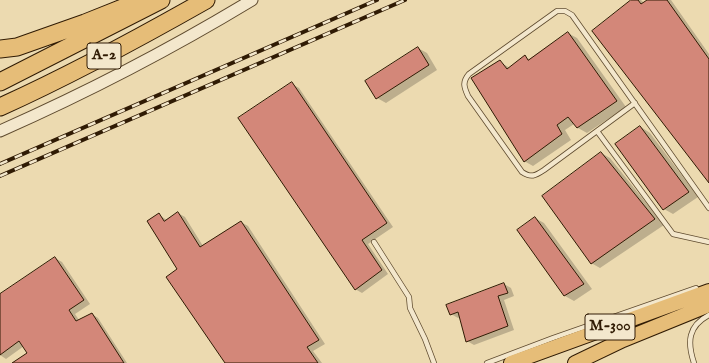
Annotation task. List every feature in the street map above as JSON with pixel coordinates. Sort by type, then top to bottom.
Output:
[{"type":"highway","points":[[0,50],[17,47],[37,40],[85,23],[142,0]]},
{"type":"highway","name":"A-2","points":[[0,82],[162,0]]},
{"type":"highway","name":"A-2","points":[[0,107],[55,82],[159,27],[206,0]]},
{"type":"main road","name":"M-300","points":[[512,363],[705,288]]},
{"type":"main road","name":"M-300","points":[[575,363],[622,340],[709,305]]},
{"type":"street","points":[[0,132],[88,90],[168,48],[252,0]]},
{"type":"lane","points":[[635,103],[544,170],[536,175],[528,176],[522,172],[468,96],[464,88],[464,80],[468,74],[557,11],[565,11],[572,15],[635,103],[709,208]]},
{"type":"lane","points":[[597,131],[672,234],[709,242]]},
{"type":"lane","points":[[374,242],[409,297],[410,308],[425,339],[434,363]]},
{"type":"lane","points":[[487,363],[553,338],[705,288]]},
{"type":"lane","points":[[694,363],[689,349],[690,335],[699,320],[709,315]]},
{"type":"building","points":[[631,0],[638,0],[641,4],[647,0],[667,0],[709,59],[709,183],[592,31]]},
{"type":"building","points":[[568,32],[617,101],[577,128],[568,117],[557,125],[562,134],[524,162],[471,78],[500,60],[507,69],[525,55],[528,60]]},
{"type":"building","points":[[418,47],[429,65],[376,99],[365,81]]},
{"type":"building","points":[[292,82],[387,223],[362,240],[382,270],[355,290],[238,118]]},
{"type":"building","points":[[640,126],[689,192],[663,210],[615,144]]},
{"type":"building","points":[[601,152],[655,219],[591,264],[542,196]]},
{"type":"building","points":[[178,212],[200,247],[241,221],[319,340],[307,347],[318,363],[225,363],[166,277],[177,269],[147,221],[159,213],[164,221]]},
{"type":"building","points":[[535,217],[584,284],[564,296],[517,230]]},
{"type":"building","points":[[55,257],[84,300],[69,310],[76,321],[92,313],[124,363],[12,363],[27,353],[19,341],[0,355],[0,294]]},
{"type":"building","points":[[504,283],[508,293],[498,296],[508,326],[466,342],[458,312],[450,315],[446,305]]},
{"type":"railway","points":[[0,164],[377,0]]},
{"type":"railway","points":[[0,176],[405,0]]}]
